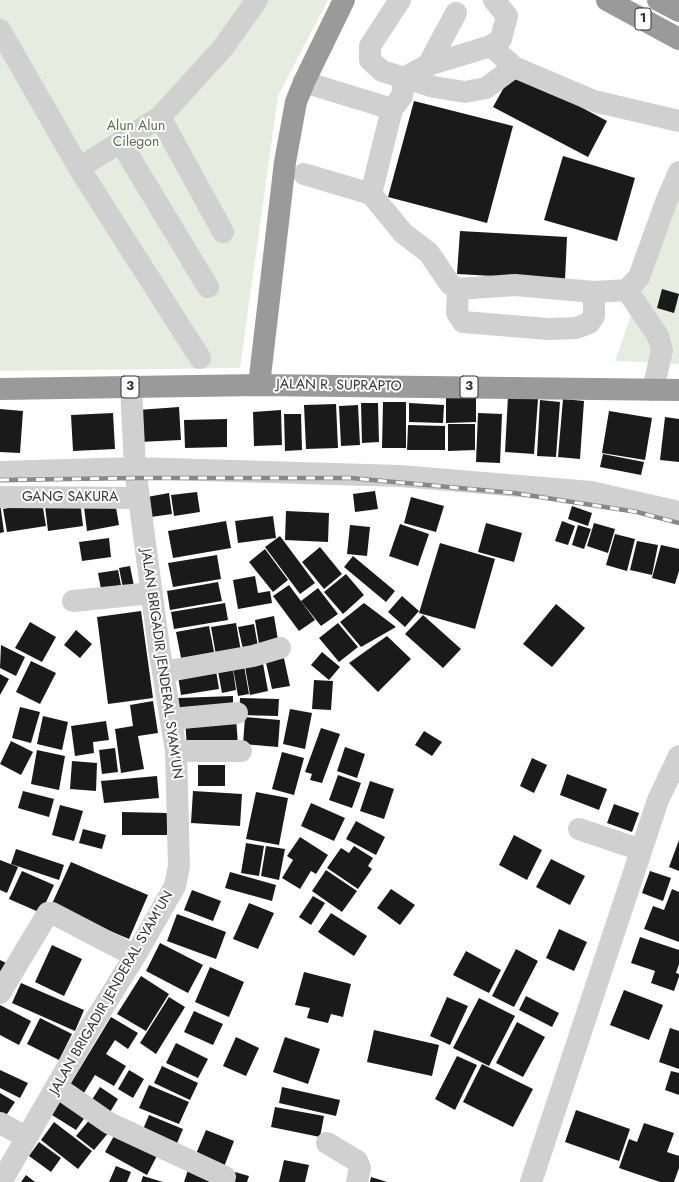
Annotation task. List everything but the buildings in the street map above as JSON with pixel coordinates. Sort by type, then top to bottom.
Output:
[{"type":"highway","points":[[260,385],[285,162],[296,102],[304,82],[344,0]]},
{"type":"highway","name":"1","points":[[607,0],[679,39]]},
{"type":"highway","name":"1","points":[[658,0],[679,12]]},
{"type":"highway","name":"JALAN R. SUPRAPTO","points":[[0,389],[260,385],[679,390]]},
{"type":"street","points":[[79,168],[121,143],[160,117],[222,49],[257,0]]},
{"type":"street","points":[[400,0],[370,46],[370,60],[382,71],[434,87],[465,92],[486,88],[514,67]]},
{"type":"street","points":[[404,78],[428,65],[491,46],[501,39],[507,16],[494,0]]},
{"type":"street","points":[[428,65],[456,13]]},
{"type":"street","points":[[0,30],[79,168],[200,358]]},
{"type":"street","points":[[491,46],[514,67],[594,101],[679,120]]},
{"type":"street","points":[[371,194],[392,109],[402,96],[404,78]]},
{"type":"street","points":[[304,82],[392,109]]},
{"type":"street","points":[[160,117],[223,232]]},
{"type":"street","points":[[121,143],[208,287]]},
{"type":"street","points":[[304,174],[371,194],[403,233],[429,253],[450,284],[458,289],[515,285],[594,292],[628,290],[639,277],[666,202],[679,172]]},
{"type":"street","points":[[458,289],[458,313],[463,322],[548,329],[576,328],[589,323],[594,316],[594,292]]},
{"type":"street","points":[[628,290],[658,336],[662,350],[653,390]]},
{"type":"street","name":"JALAN BRIGADIR JENDERAL SYAM'UN","points":[[1,1182],[26,1137],[57,1087],[108,998],[135,956],[175,886],[179,866],[176,751],[163,672],[135,468],[131,387]]},
{"type":"street","points":[[0,472],[135,468],[400,476],[591,492],[679,512]]},
{"type":"street","name":"GANG SAKURA","points":[[0,497],[139,498]]},
{"type":"street","points":[[73,601],[152,593]]},
{"type":"street","points":[[163,672],[253,656],[280,648]]},
{"type":"street","points":[[171,719],[238,713]]},
{"type":"street","points":[[176,751],[240,751]]},
{"type":"street","points":[[531,1182],[658,800],[679,756]]},
{"type":"street","points":[[579,829],[641,850]]},
{"type":"street","points":[[0,993],[48,913],[52,913],[135,956]]},
{"type":"street","points":[[57,1087],[109,1123],[225,1177]]},
{"type":"street","points":[[0,1124],[26,1137]]},
{"type":"street","points":[[327,1142],[357,1161],[360,1168],[357,1182]]},
{"type":"green space","name":"Alun Alun Cilegon","points":[[0,0],[328,0],[278,96],[240,368],[0,371]]},
{"type":"green space","points":[[679,186],[679,364],[615,361],[670,202]]},
{"type":"railway","points":[[0,480],[136,478],[351,478],[514,493],[637,512],[679,523]]}]
